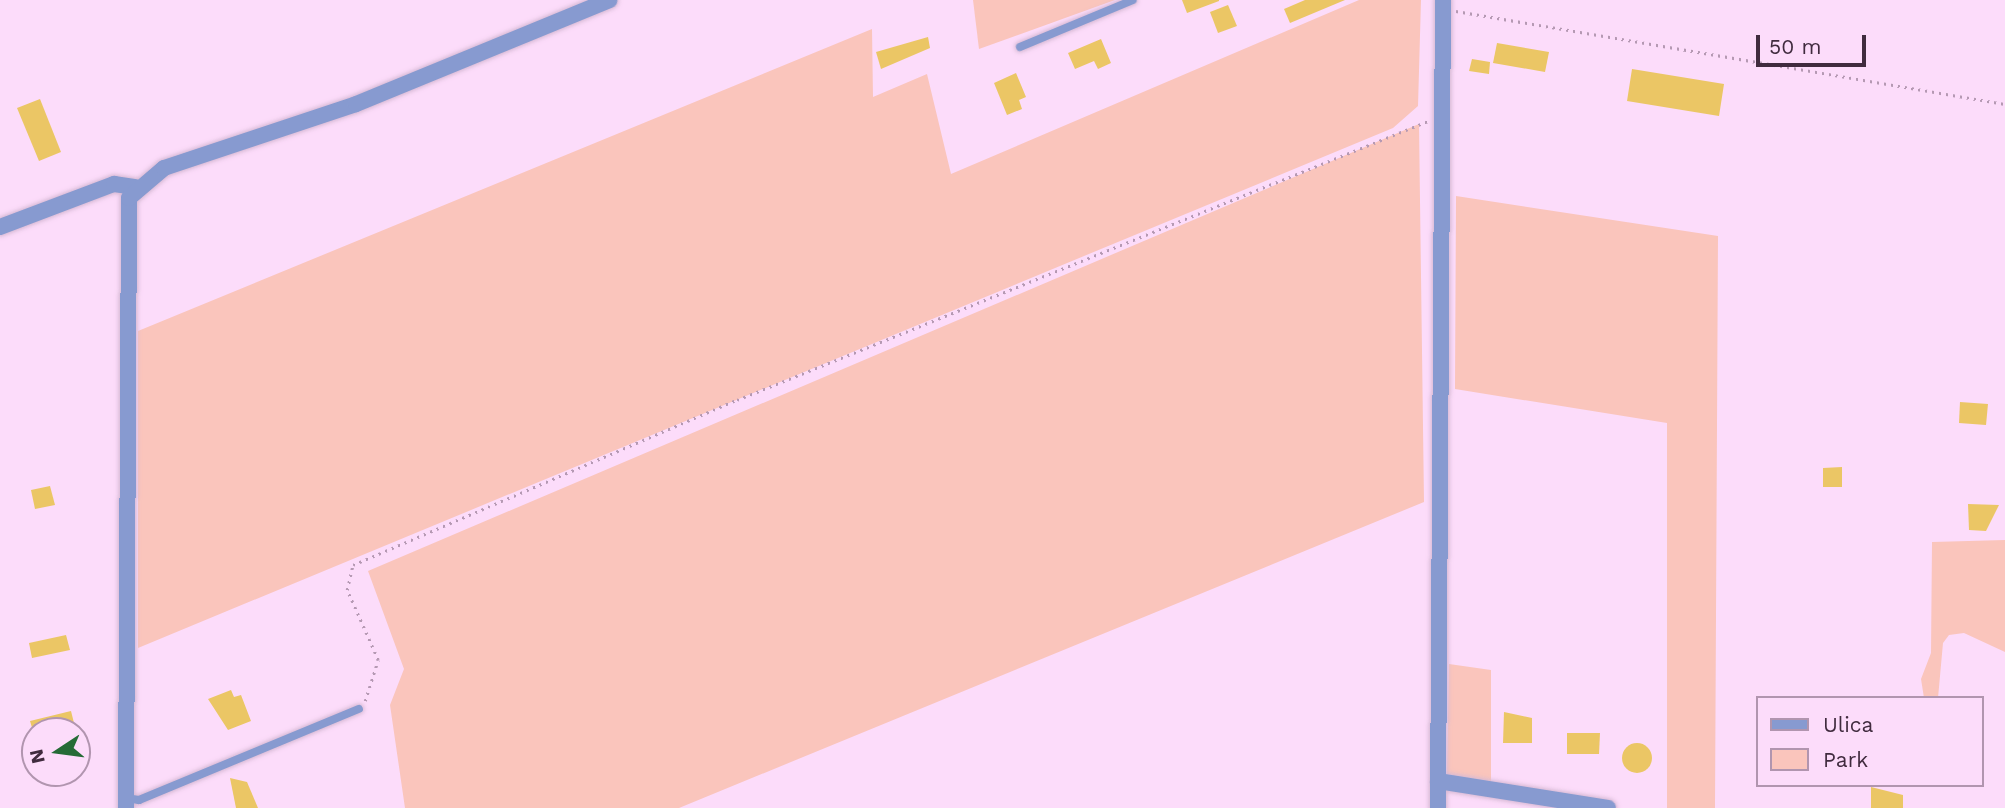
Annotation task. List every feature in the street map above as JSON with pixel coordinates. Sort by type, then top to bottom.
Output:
[{"type":"street","points":[[126,803],[125,216],[136,187],[164,168],[356,104],[610,0]]},
{"type":"street","points":[[1438,808],[1443,5]]},
{"type":"street","points":[[0,227],[114,184],[136,187]]},
{"type":"street","points":[[1438,781],[1608,808]]},
{"type":"lane","points":[[1020,47],[1133,0]]},
{"type":"lane","points":[[126,803],[359,709]]},
{"type":"path","points":[[1443,5],[2005,104]]},
{"type":"path","points":[[359,709],[372,692],[378,660],[347,590],[353,565],[801,374],[1400,130],[1442,121]]},
{"type":"green space","points":[[973,0],[1115,0],[979,49]]},
{"type":"green space","points":[[1359,0],[1421,0],[1418,106],[1393,128],[138,648],[138,331],[872,29],[873,97],[927,74],[951,174]]},
{"type":"green space","points":[[1419,124],[1424,502],[679,808],[405,808],[390,705],[404,669],[368,571]]},
{"type":"green space","points":[[1456,196],[1718,236],[1715,808],[1667,808],[1667,423],[1455,389]]},
{"type":"green space","points":[[2005,540],[2005,652],[1964,633],[1949,635],[1943,643],[1938,696],[1924,696],[1921,679],[1931,653],[1932,542]]},
{"type":"green space","points":[[1449,664],[1491,670],[1491,783],[1447,774]]},
{"type":"building","points":[[1182,0],[1219,0],[1219,1],[1187,13]]},
{"type":"building","points":[[1305,0],[1345,0],[1290,23],[1284,9]]},
{"type":"building","points":[[1228,5],[1237,26],[1218,33],[1210,12]]},
{"type":"building","points":[[928,37],[930,48],[881,69],[876,52]]},
{"type":"building","points":[[1101,39],[1111,63],[1098,69],[1094,61],[1075,69],[1068,53]]},
{"type":"building","points":[[1497,43],[1549,52],[1545,72],[1493,63]]},
{"type":"building","points":[[1472,59],[1490,62],[1489,74],[1469,71]]},
{"type":"building","points":[[1632,69],[1724,84],[1719,116],[1627,101]]},
{"type":"building","points":[[1016,73],[1026,97],[1019,100],[1022,109],[1007,115],[994,83]]},
{"type":"building","points":[[40,99],[61,152],[39,161],[17,108]]},
{"type":"building","points":[[1960,402],[1988,404],[1986,425],[1959,423]]},
{"type":"building","points":[[1842,467],[1842,487],[1823,487],[1823,468]]},
{"type":"building","points":[[50,486],[55,505],[35,509],[31,490]]},
{"type":"building","points":[[1968,504],[1999,505],[1986,531],[1969,530]]},
{"type":"building","points":[[66,635],[70,650],[32,658],[29,643]]},
{"type":"building","points":[[231,690],[234,697],[241,695],[251,721],[228,730],[208,699]]},
{"type":"building","points":[[71,711],[72,717],[46,717]]},
{"type":"building","points":[[1504,712],[1532,718],[1532,743],[1503,743]]},
{"type":"building","points":[[1567,733],[1600,733],[1599,754],[1567,754]]},
{"type":"building","points":[[1637,743],[1648,747],[1652,758],[1648,769],[1637,773],[1626,769],[1622,758],[1626,747]]},
{"type":"building","points":[[230,778],[247,782],[258,808],[236,808]]},
{"type":"building","points":[[1871,787],[1903,795],[1903,808],[1871,808]]}]
